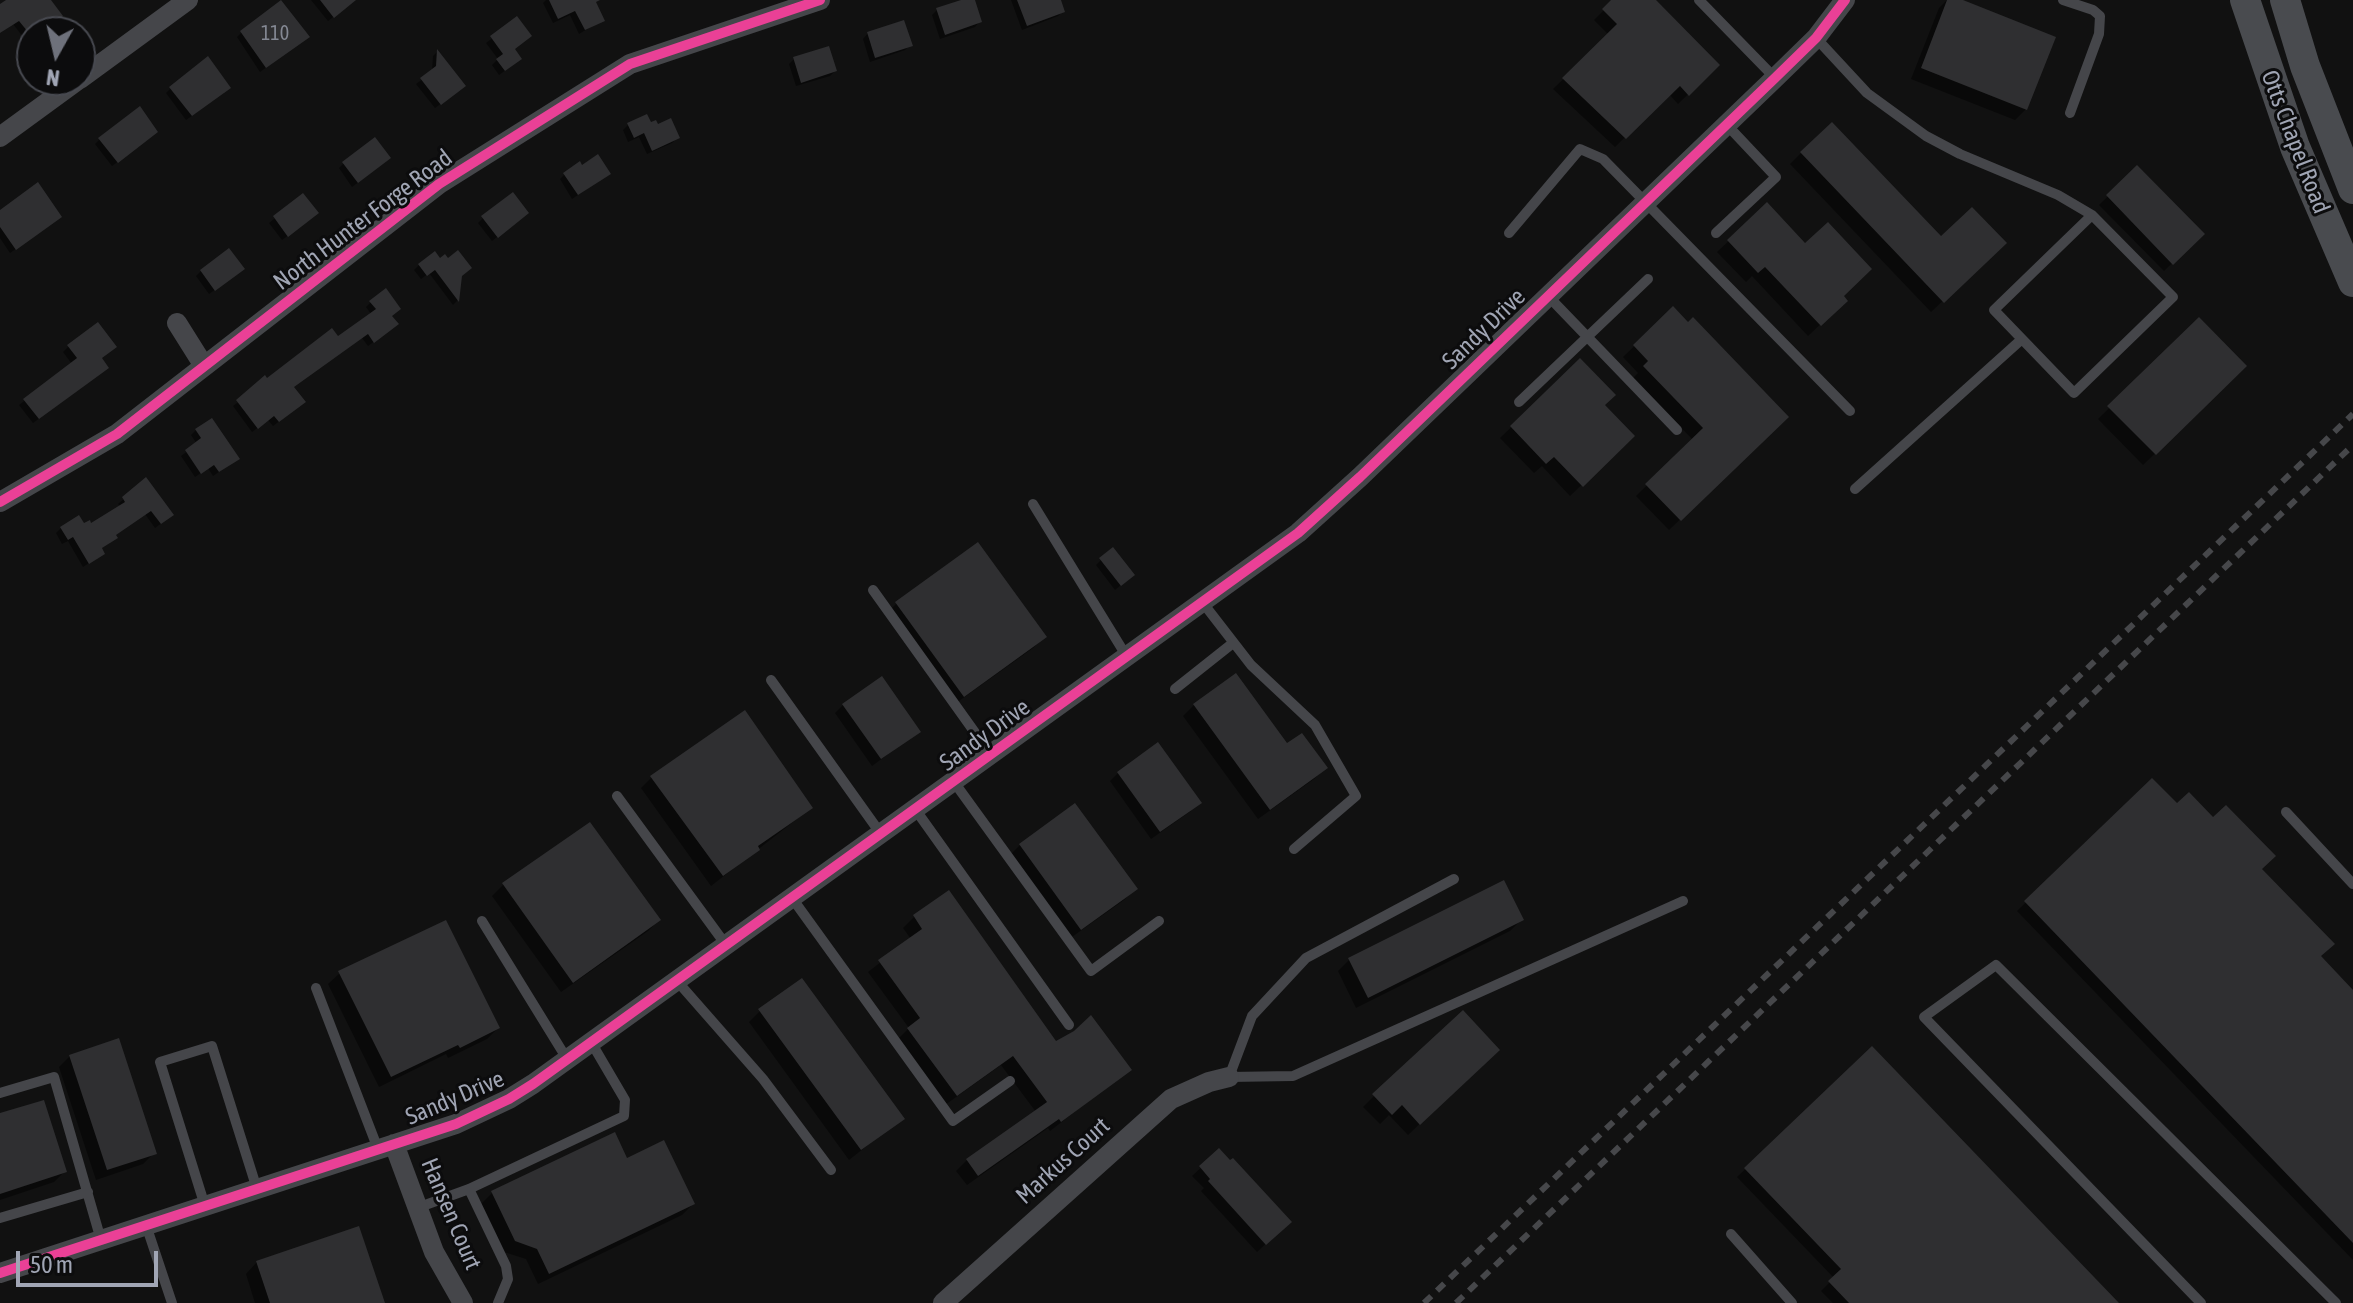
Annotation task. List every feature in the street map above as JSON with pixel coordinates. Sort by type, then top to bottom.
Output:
[{"type":"main road","name":"Otts Chapel Road","points":[[2245,0],[2276,97],[2348,271]]},
{"type":"main road","name":"Otts Chapel Road","points":[[2285,0],[2309,78],[2353,189]]},
{"type":"street","points":[[96,67],[188,0]]},
{"type":"street","name":"North Hunter Forge Road","points":[[0,502],[117,434],[439,184],[630,64],[820,0]]},
{"type":"street","name":"Sandy Drive","points":[[0,1273],[481,1114],[509,1099],[567,1059],[1261,562],[1327,507],[1775,78],[1816,38],[1845,0]]},
{"type":"street","points":[[0,137],[56,96]]},
{"type":"street","points":[[177,323],[204,366]]},
{"type":"street","name":"Markus Court","points":[[943,1303],[1171,1099],[1199,1085],[1229,1077]]},
{"type":"street","name":"Hansen Court","points":[[386,1147],[417,1208],[434,1252],[463,1303]]},
{"type":"lane","points":[[1699,0],[1775,78]]},
{"type":"lane","points":[[2063,0],[2093,10],[2100,16],[2099,34],[2070,113]]},
{"type":"lane","points":[[1816,38],[1867,93],[1926,136],[1960,154],[2058,195],[2092,215],[2173,297],[2074,393],[1994,310],[2092,215]]},
{"type":"lane","points":[[1716,233],[1776,177],[1726,124]]},
{"type":"lane","points":[[1509,233],[1580,149],[1603,159],[1850,411]]},
{"type":"lane","points":[[1519,402],[1648,279]]},
{"type":"lane","points":[[1548,296],[1677,430]]},
{"type":"lane","points":[[1855,489],[2022,339]]},
{"type":"lane","points":[[1033,504],[1127,657]]},
{"type":"lane","points":[[873,590],[991,755]]},
{"type":"lane","points":[[1203,603],[1251,665],[1315,725],[1356,796],[1294,849]]},
{"type":"lane","points":[[1175,689],[1233,643]]},
{"type":"lane","points":[[771,680],[881,834]]},
{"type":"lane","points":[[954,782],[1091,971],[1159,921]]},
{"type":"lane","points":[[617,796],[726,945]]},
{"type":"lane","points":[[915,809],[1069,1025]]},
{"type":"lane","points":[[2286,812],[2353,884]]},
{"type":"lane","points":[[1454,879],[1306,958],[1252,1016],[1229,1077],[1293,1076],[1683,901]]},
{"type":"lane","points":[[792,898],[953,1121],[1010,1081]]},
{"type":"lane","points":[[482,921],[567,1059]]},
{"type":"lane","points":[[2201,1303],[1924,1017],[1996,965],[2336,1303]]},
{"type":"lane","points":[[677,981],[763,1079],[831,1170]]},
{"type":"lane","points":[[316,988],[386,1147]]},
{"type":"lane","points":[[417,1208],[469,1189],[624,1116],[625,1100],[591,1042]]},
{"type":"lane","points":[[205,1206],[160,1062],[212,1046],[257,1189]]},
{"type":"lane","points":[[0,1093],[54,1077],[101,1240]]},
{"type":"lane","points":[[469,1189],[506,1266],[508,1279],[498,1303]]},
{"type":"lane","points":[[0,1218],[88,1192]]},
{"type":"lane","points":[[146,1225],[172,1303]]},
{"type":"lane","points":[[1731,1234],[1792,1303]]},
{"type":"building","points":[[6,0],[51,0],[63,16],[16,16],[16,23],[0,33],[0,4]]},
{"type":"building","points":[[281,0],[310,37],[266,68],[240,31]]},
{"type":"building","points":[[320,0],[356,0],[334,18]]},
{"type":"building","points":[[549,0],[600,0],[596,2],[605,21],[585,30],[575,11],[558,19]]},
{"type":"building","points":[[961,0],[975,0],[982,22],[945,35],[936,8]]},
{"type":"building","points":[[1017,0],[1061,0],[1065,12],[1027,26]]},
{"type":"building","points":[[1611,0],[1656,0],[1720,65],[1689,96],[1680,86],[1626,139],[1562,78],[1617,24],[1602,9]]},
{"type":"building","points":[[1947,0],[1963,0],[2056,37],[2027,110],[1921,68]]},
{"type":"building","points":[[517,16],[532,36],[515,49],[522,59],[505,71],[496,59],[503,54],[490,36]]},
{"type":"building","points":[[904,20],[913,46],[875,58],[867,32]]},
{"type":"building","points":[[829,46],[837,71],[801,83],[793,57]]},
{"type":"building","points":[[437,49],[466,86],[441,105],[420,78],[436,66]]},
{"type":"building","points":[[208,56],[231,88],[192,116],[169,87]]},
{"type":"building","points":[[140,106],[158,132],[118,163],[98,138]]},
{"type":"building","points":[[647,114],[651,122],[656,120],[658,124],[671,118],[680,138],[652,151],[644,133],[634,138],[627,123]]},
{"type":"building","points":[[1832,122],[1941,236],[1972,207],[2007,243],[1944,303],[1800,152]]},
{"type":"building","points":[[375,137],[391,158],[358,183],[342,162]]},
{"type":"building","points":[[598,154],[611,174],[578,195],[563,173],[580,161],[582,165]]},
{"type":"building","points":[[2137,165],[2205,234],[2173,265],[2106,195]]},
{"type":"building","points":[[38,182],[62,217],[16,250],[0,227],[0,210]]},
{"type":"building","points":[[513,192],[529,213],[498,238],[481,216]]},
{"type":"building","points":[[303,193],[319,213],[288,237],[273,216]]},
{"type":"building","points":[[1767,202],[1805,243],[1828,222],[1872,269],[1844,296],[1848,301],[1821,326],[1765,267],[1758,273],[1727,240]]},
{"type":"building","points":[[229,248],[245,269],[215,291],[200,270]]},
{"type":"building","points":[[458,250],[472,268],[462,276],[459,302],[435,270],[427,276],[418,264],[435,251],[440,258],[445,254],[448,258]]},
{"type":"building","points":[[386,288],[401,309],[392,316],[399,324],[374,343],[368,334],[294,387],[306,402],[279,422],[274,416],[258,429],[236,400],[265,375],[267,378],[332,328],[338,336],[376,309],[369,301]]},
{"type":"building","points":[[1673,306],[1688,322],[1693,317],[1789,417],[1681,521],[1645,484],[1703,428],[1643,366],[1648,361],[1633,345]]},
{"type":"building","points":[[2199,317],[2247,366],[2156,455],[2107,406]]},
{"type":"building","points":[[98,322],[117,347],[102,358],[109,368],[39,419],[23,399],[77,358],[67,345]]},
{"type":"building","points":[[1580,358],[1616,395],[1605,405],[1635,436],[1583,487],[1554,457],[1546,464],[1510,426]]},
{"type":"building","points":[[212,418],[240,459],[219,472],[214,465],[201,474],[185,450],[201,438],[195,429]]},
{"type":"building","points":[[146,477],[174,515],[161,524],[151,511],[116,535],[118,538],[102,548],[105,554],[89,564],[73,537],[68,540],[60,527],[79,515],[84,523],[90,520],[91,523],[125,502],[122,497]]},
{"type":"building","points":[[978,542],[1047,637],[964,697],[895,602]]},
{"type":"building","points":[[1113,547],[1135,575],[1121,586],[1099,558]]},
{"type":"building","points":[[1236,673],[1287,743],[1302,733],[1328,768],[1270,810],[1193,704]]},
{"type":"building","points":[[882,676],[921,732],[881,759],[842,704]]},
{"type":"building","points":[[745,710],[813,808],[758,846],[760,850],[723,876],[650,776]]},
{"type":"building","points":[[1158,742],[1202,803],[1160,832],[1117,772]]},
{"type":"building","points":[[2152,778],[2177,803],[2189,792],[2213,817],[2226,805],[2276,856],[2262,869],[2335,944],[2321,956],[2353,990],[2353,1243],[2024,901]]},
{"type":"building","points":[[1075,803],[1138,889],[1081,930],[1019,844]]},
{"type":"building","points":[[590,822],[661,920],[573,983],[502,883]]},
{"type":"building","points":[[1504,880],[1524,920],[1368,998],[1348,958]]},
{"type":"building","points":[[949,890],[1056,1041],[1074,1031],[1091,1015],[1132,1070],[1061,1122],[1059,1119],[978,1176],[966,1159],[1047,1102],[1013,1056],[957,1096],[907,1028],[920,1018],[878,960],[922,929],[913,915]]},
{"type":"building","points":[[446,920],[500,1028],[391,1077],[338,971]]},
{"type":"building","points":[[802,978],[905,1119],[861,1150],[758,1009]]},
{"type":"building","points":[[1463,1010],[1500,1050],[1420,1125],[1402,1105],[1392,1115],[1372,1094]]},
{"type":"building","points":[[119,1038],[157,1154],[107,1170],[69,1055]]},
{"type":"building","points":[[1872,1046],[2119,1303],[1849,1303],[1828,1281],[1841,1269],[1744,1168]]},
{"type":"building","points":[[44,1100],[67,1172],[0,1194],[0,1113]]},
{"type":"building","points":[[615,1132],[627,1158],[664,1140],[695,1204],[549,1274],[537,1249],[515,1241],[491,1191]]},
{"type":"building","points":[[1219,1148],[1230,1160],[1233,1158],[1292,1222],[1266,1245],[1208,1181],[1210,1179],[1199,1166]]},
{"type":"building","points":[[359,1226],[385,1303],[270,1303],[256,1261]]},
{"type":"railway","points":[[1424,1303],[2353,414]]},
{"type":"railway","points":[[1456,1303],[2353,445]]},
{"type":"cycle path","points":[[0,502],[117,434],[439,184],[630,64],[820,0]]},
{"type":"cycle path","points":[[0,1273],[456,1124],[533,1084],[1298,533],[1775,78],[1816,38],[1845,0]]}]
